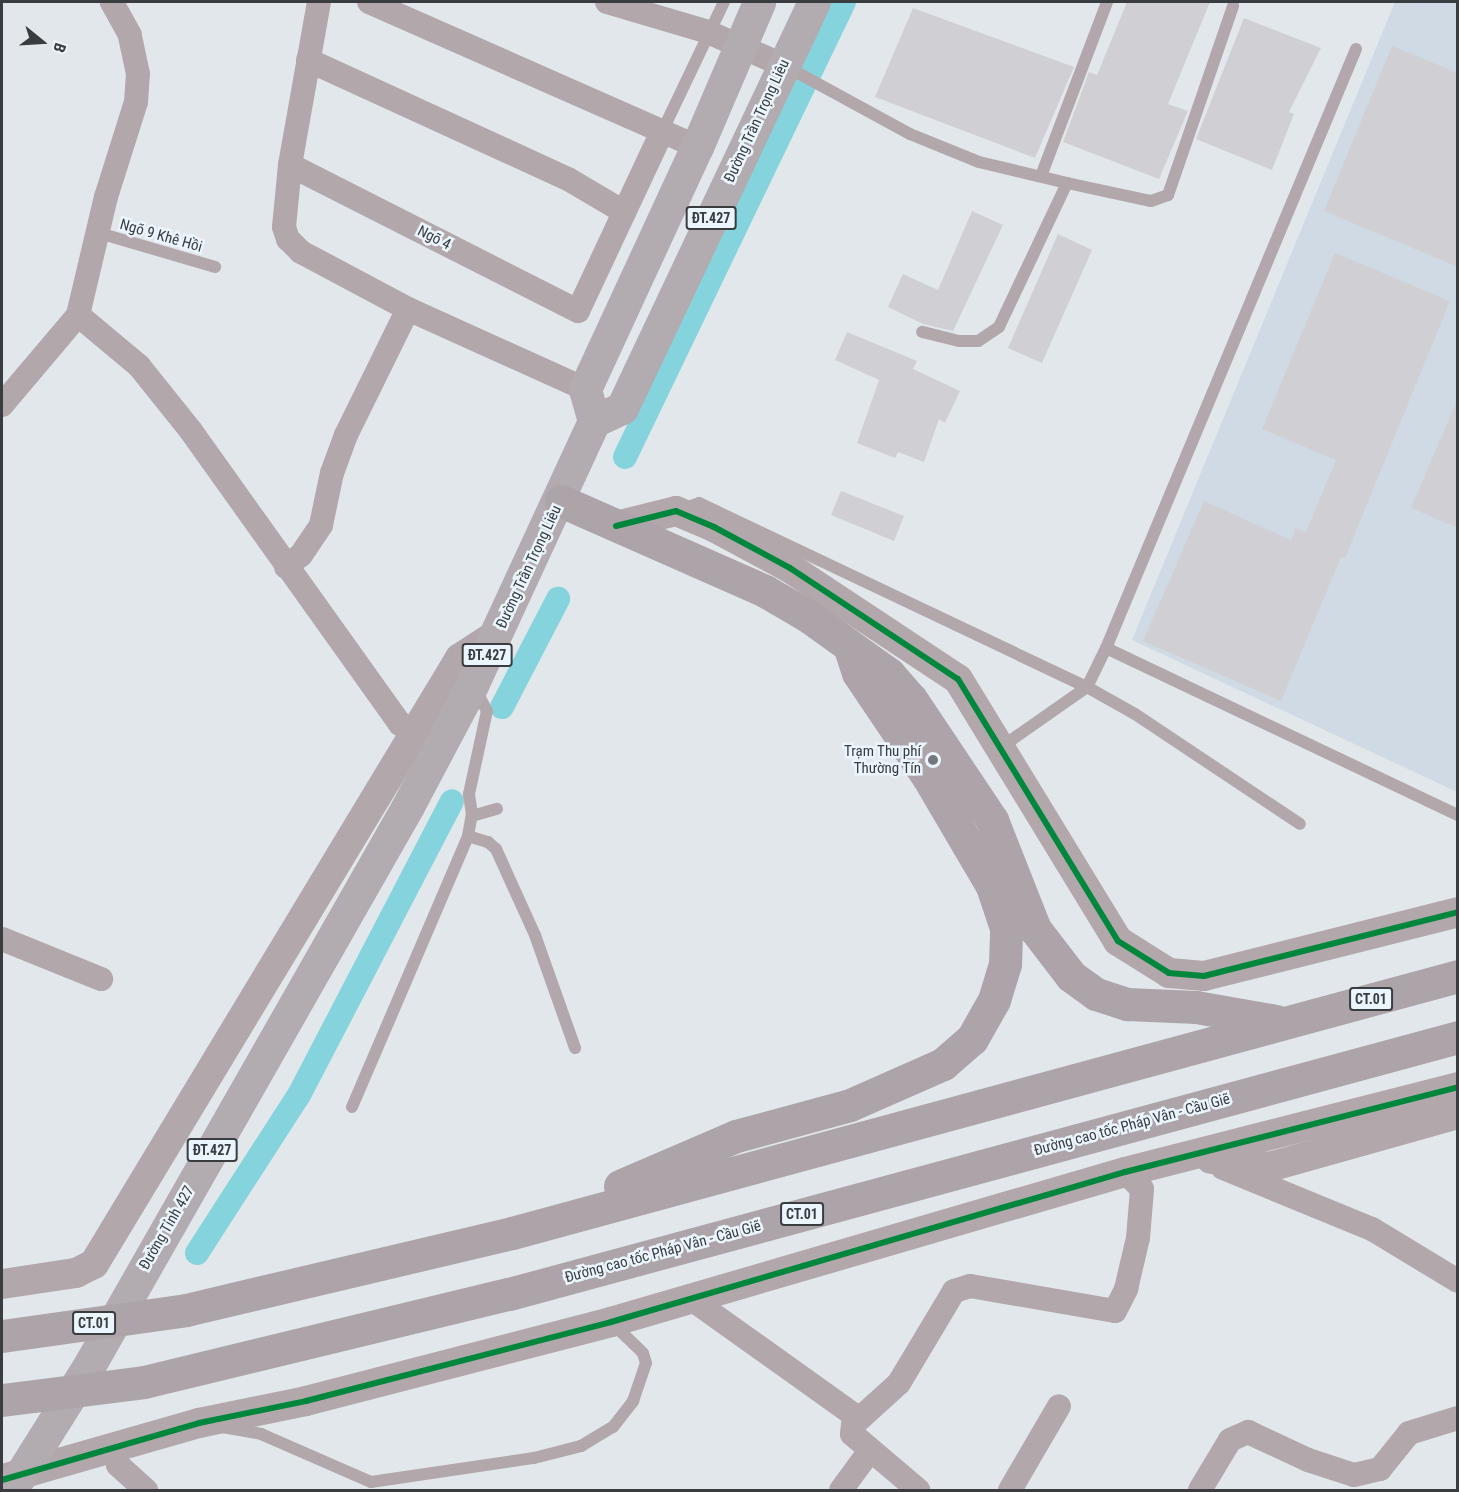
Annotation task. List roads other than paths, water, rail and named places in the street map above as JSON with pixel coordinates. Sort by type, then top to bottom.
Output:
[{"type":"highway","points":[[561,501],[765,591],[808,616],[849,648],[889,674],[911,699],[992,820],[1035,929],[1071,976],[1096,994],[1127,1004],[1196,1007],[1284,1023]]},
{"type":"highway","points":[[512,1233],[736,1136],[850,1105],[903,1084],[943,1064],[972,1039],[994,1000],[1005,964],[1002,917],[992,886],[928,777],[858,673],[849,648]]},
{"type":"highway","name":"CT.01","points":[[2,1336],[186,1310],[512,1233],[1458,976]]},
{"type":"highway","name":"Đường cao tốc Pháp Vân - Cầu Giẽ","points":[[2,1400],[144,1382],[509,1294],[1458,1037]]},
{"type":"main road","name":"ĐT.427","points":[[585,389],[697,147],[759,2]]},
{"type":"main road","name":"Đường Trần Trọng Liêu","points":[[408,806],[497,634],[561,501],[594,421],[622,408],[814,2]]},
{"type":"main road","points":[[585,389],[594,421]]},
{"type":"main road","name":"Đường Tỉnh 427","points":[[10,1491],[90,1364],[408,806]]},
{"type":"street","points":[[2,405],[78,315],[136,102],[138,74],[130,35],[112,2]]},
{"type":"street","points":[[369,2],[661,134],[697,147]]},
{"type":"street","points":[[607,2],[708,32],[785,66]]},
{"type":"street","points":[[311,4],[308,60],[290,165],[284,227],[288,239],[301,252],[408,309],[585,389]]},
{"type":"street","points":[[308,60],[568,179],[624,212],[661,134]]},
{"type":"street","name":"Ngõ 4","points":[[290,165],[578,311],[624,212]]},
{"type":"street","points":[[286,567],[301,555],[321,525],[332,473],[346,435],[408,309]]},
{"type":"street","points":[[78,315],[139,366],[191,431],[400,724],[417,731]]},
{"type":"street","points":[[616,526],[676,511],[790,568],[958,679],[1118,941],[1169,973],[1204,976],[1458,912]]},
{"type":"street","points":[[2,1284],[76,1273],[94,1264],[460,658],[497,634]]},
{"type":"street","points":[[1118,941],[1175,961],[1283,939],[1458,892]]},
{"type":"street","points":[[2,939],[101,979]]},
{"type":"street","points":[[2,1480],[200,1423],[306,1401],[611,1322],[1125,1172],[1196,1157],[1458,1087]]},
{"type":"street","points":[[1196,1157],[1269,1167],[1458,1114]]},
{"type":"street","points":[[1196,1157],[1372,1229],[1458,1281]]},
{"type":"street","points":[[855,1423],[899,1383],[954,1291],[970,1286],[1115,1311],[1126,1289],[1138,1238],[1142,1189],[1125,1172]]},
{"type":"street","points":[[690,1298],[854,1415],[855,1423],[852,1434],[869,1452],[894,1467],[918,1491]]},
{"type":"street","points":[[1010,1491],[1059,1406]]},
{"type":"street","points":[[1200,1491],[1230,1440],[1248,1432],[1308,1460],[1354,1475],[1380,1469],[1409,1433],[1458,1418]]},
{"type":"street","points":[[115,1448],[118,1465],[146,1491]]},
{"type":"street","points":[[841,1491],[869,1452]]},
{"type":"lane","points":[[661,134],[724,2]]},
{"type":"lane","points":[[1041,176],[1107,2]]},
{"type":"lane","points":[[785,66],[910,134],[979,162],[1151,201],[1168,195],[1233,6]]},
{"type":"lane","points":[[1000,748],[1087,687],[1106,648],[1356,49]]},
{"type":"lane","points":[[922,332],[959,341],[978,340],[999,327],[1066,183]]},
{"type":"lane","name":"Ngõ 9 Khê Hồi","points":[[99,233],[215,267]]},
{"type":"lane","points":[[676,511],[699,503],[1087,687],[1135,714],[1300,824]]},
{"type":"lane","points":[[1106,648],[1458,815]]},
{"type":"lane","points":[[352,1107],[468,836],[472,815],[469,794],[487,711],[472,685]]},
{"type":"lane","points":[[472,815],[497,809]]},
{"type":"lane","points":[[468,836],[488,842],[496,849],[535,935],[575,1048]]},
{"type":"lane","points":[[200,1423],[261,1434],[371,1482],[534,1458],[581,1446],[613,1427],[633,1401],[646,1363],[643,1353],[611,1322]]},
{"type":"lane","points":[[2,1469],[38,1468]]},
{"type":"waterway","points":[[625,457],[844,2]]},
{"type":"waterway","points":[[502,707],[558,599]]},
{"type":"waterway","points":[[197,1253],[299,1095],[452,801]]},
{"type":"place","name":"Trạm Thu phí Thường Tín","points":[[933,760]]}]
